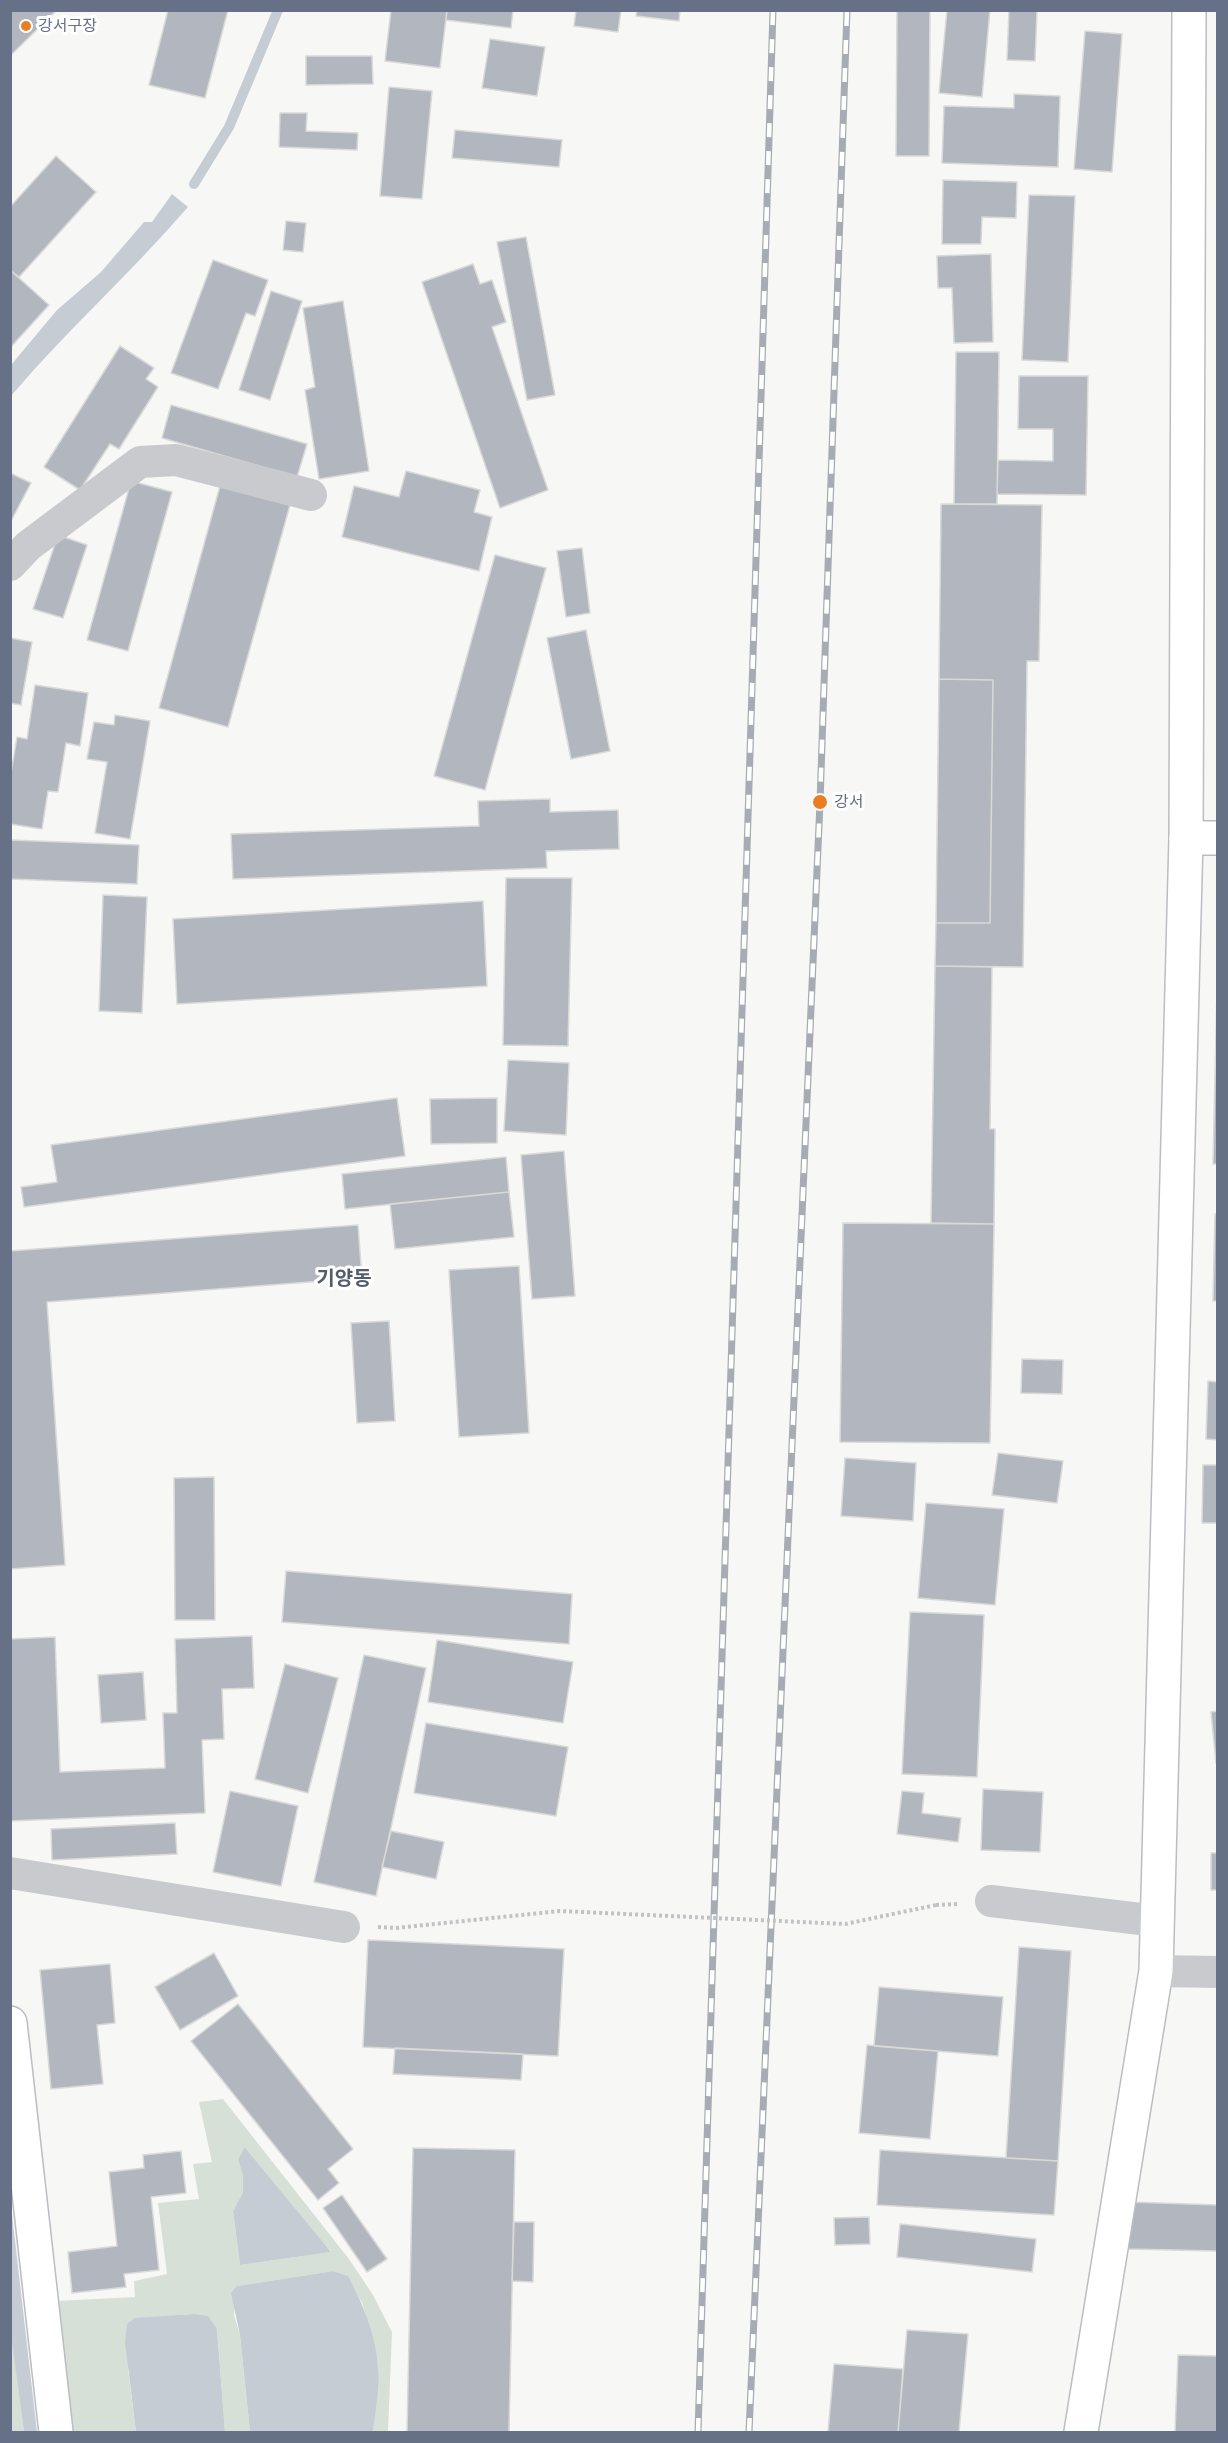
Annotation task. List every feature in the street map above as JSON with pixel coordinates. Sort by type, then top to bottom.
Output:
[{"type":"main road","points":[[1081,2433],[1156,1971],[1202,838],[1189,10]]},
{"type":"main road","points":[[10,2024],[56,2433]]},
{"type":"street","points":[[10,565],[28,546],[140,462],[176,460],[311,495]]},
{"type":"street","points":[[10,1873],[344,1927]]},
{"type":"street","points":[[991,1901],[1157,1921]]},
{"type":"street","points":[[1156,1971],[1218,1972]]},
{"type":"path","points":[[396,1928],[560,1911],[844,1924],[936,1905]]},
{"type":"shaded area","points":[[172,194],[188,207],[11,396],[11,365],[57,310],[101,272],[144,222],[152,222]]},
{"type":"shaded area","points":[[223,2099],[349,2259],[373,2295],[392,2332],[388,2432],[373,2432],[378,2368],[363,2305],[347,2276],[333,2271],[237,2286],[234,2315],[240,2335],[250,2432],[225,2432],[217,2329],[194,2314],[179,2315],[128,2369],[136,2432],[69,2432],[56,2301],[135,2297],[134,2281],[167,2274],[158,2203],[199,2199],[193,2164],[212,2162],[199,2102]],"holes":[[[238,2160],[331,2251],[240,2265],[233,2211],[243,2192],[243,2176]]]},
{"type":"shaded area","points":[[245,2147],[331,2252],[240,2265],[233,2211],[243,2192],[243,2176],[238,2160]]},
{"type":"shaded area","points":[[10,2206],[37,2432],[24,2432],[10,2326]]},
{"type":"shaded area","points":[[333,2271],[348,2276],[364,2309],[375,2344],[378,2384],[373,2432],[250,2432],[240,2335],[231,2293],[237,2286]]},
{"type":"shaded area","points":[[194,2314],[208,2316],[217,2329],[225,2432],[136,2432],[125,2342],[127,2324],[135,2318]]},
{"type":"shaded area","points":[[11,2326],[24,2432],[11,2432]]},
{"type":"building","name":"강서구장","points":[[10,10],[57,10],[10,56]]},
{"type":"building","points":[[168,10],[228,10],[205,98],[149,85]]},
{"type":"building","points":[[391,10],[447,10],[440,68],[385,61]]},
{"type":"building","points":[[447,10],[513,10],[511,28],[446,20]]},
{"type":"building","points":[[576,10],[621,10],[618,32],[574,26]]},
{"type":"building","points":[[637,10],[680,10],[679,21],[636,16]]},
{"type":"building","points":[[897,10],[930,10],[929,156],[896,156]]},
{"type":"building","points":[[947,10],[990,10],[982,97],[939,93]]},
{"type":"building","points":[[1009,10],[1037,10],[1035,61],[1007,60]]},
{"type":"building","points":[[1085,31],[1122,34],[1112,172],[1074,169]]},
{"type":"building","points":[[490,39],[545,47],[537,96],[482,88]]},
{"type":"building","points":[[306,56],[372,56],[373,84],[306,85]]},
{"type":"building","points":[[389,87],[432,91],[422,199],[380,196]]},
{"type":"building","points":[[1014,94],[1060,96],[1058,167],[942,163],[944,106],[1014,108]]},
{"type":"building","points":[[280,113],[307,113],[306,131],[358,133],[357,150],[279,147]]},
{"type":"building","points":[[455,130],[562,140],[559,167],[452,158]]},
{"type":"building","points":[[56,156],[96,192],[19,277],[10,270],[10,207]]},
{"type":"building","points":[[943,180],[1017,182],[1016,218],[982,217],[981,244],[942,244]]},
{"type":"building","points":[[1029,195],[1075,196],[1068,362],[1022,360]]},
{"type":"building","points":[[286,221],[306,223],[303,252],[283,250]]},
{"type":"building","points":[[526,237],[555,395],[527,400],[497,242]]},
{"type":"building","points":[[991,254],[993,342],[954,343],[952,288],[938,288],[937,256]]},
{"type":"building","points":[[213,260],[268,280],[255,316],[246,313],[218,389],[171,373]]},
{"type":"building","points":[[473,264],[480,284],[492,280],[506,322],[492,327],[548,490],[500,508],[422,282]]},
{"type":"building","points":[[10,270],[49,305],[10,348]]},
{"type":"building","points":[[271,291],[302,301],[270,400],[239,390]]},
{"type":"building","points":[[343,301],[369,471],[319,479],[305,390],[315,387],[303,308]]},
{"type":"building","points":[[120,346],[154,368],[146,379],[158,387],[119,449],[110,444],[80,490],[44,467]]},
{"type":"building","points":[[956,352],[999,352],[997,504],[954,504]]},
{"type":"building","points":[[1019,376],[1088,376],[1086,495],[997,494],[998,460],[1053,461],[1053,429],[1018,429]]},
{"type":"building","points":[[171,405],[307,444],[297,477],[162,438]]},
{"type":"building","points":[[406,471],[480,490],[474,512],[492,517],[479,571],[342,537],[354,486],[399,497]]},
{"type":"building","points":[[10,473],[31,483],[10,523]]},
{"type":"building","points":[[131,481],[172,492],[128,651],[87,640]]},
{"type":"building","points":[[220,486],[290,505],[228,727],[159,708]]},
{"type":"building","points":[[941,504],[1042,505],[1039,661],[1027,661],[1023,967],[935,966],[936,923],[990,923],[993,680],[939,679]]},
{"type":"building","points":[[58,535],[87,545],[63,618],[33,609]]},
{"type":"building","points":[[582,548],[590,613],[566,617],[557,551]]},
{"type":"building","points":[[495,555],[546,568],[485,790],[434,776]]},
{"type":"building","points":[[586,630],[610,751],[571,759],[547,638]]},
{"type":"building","points":[[10,638],[32,642],[21,705],[10,703]]},
{"type":"building","points":[[939,679],[993,680],[990,923],[936,923]]},
{"type":"building","points":[[35,685],[88,693],[80,746],[66,743],[58,792],[48,791],[42,829],[10,824],[10,779],[17,737],[27,739]]},
{"type":"building","points":[[115,715],[150,721],[130,839],[95,833],[107,762],[87,759],[94,722],[114,725]]},
{"type":"building","points":[[550,799],[550,812],[618,810],[619,849],[546,851],[547,868],[233,879],[231,834],[479,826],[478,801]]},
{"type":"building","points":[[10,840],[139,845],[137,884],[10,879]]},
{"type":"building","points":[[506,878],[572,878],[568,1046],[503,1045]]},
{"type":"building","points":[[103,895],[147,897],[142,1013],[99,1011]]},
{"type":"building","points":[[483,901],[487,986],[177,1004],[173,919]]},
{"type":"building","points":[[1218,945],[1218,1164],[1213,1164]]},
{"type":"building","points":[[935,966],[992,967],[990,1129],[995,1129],[994,1224],[931,1223]]},
{"type":"building","points":[[508,1060],[569,1063],[566,1135],[504,1131]]},
{"type":"building","points":[[397,1098],[405,1156],[24,1207],[21,1187],[57,1182],[51,1145]]},
{"type":"building","points":[[497,1098],[497,1143],[431,1144],[430,1099]]},
{"type":"building","points":[[564,1151],[575,1296],[532,1299],[521,1155]]},
{"type":"building","points":[[506,1157],[509,1192],[345,1209],[342,1174]]},
{"type":"building","points":[[509,1192],[514,1237],[395,1249],[390,1204]]},
{"type":"building","points":[[1215,1214],[1218,1214],[1218,1301],[1213,1301]]},
{"type":"building","points":[[843,1223],[994,1224],[990,1443],[840,1442]]},
{"type":"building","points":[[358,1225],[362,1278],[47,1302],[65,1565],[10,1569],[10,1251]]},
{"type":"building","points":[[519,1266],[529,1433],[459,1437],[449,1270]]},
{"type":"building","points":[[389,1321],[395,1421],[357,1423],[351,1323]]},
{"type":"building","points":[[1022,1359],[1063,1360],[1062,1394],[1021,1393]]},
{"type":"building","points":[[1208,1381],[1218,1382],[1218,1440],[1206,1439]]},
{"type":"building","points":[[998,1453],[1063,1461],[1057,1503],[992,1495]]},
{"type":"building","points":[[845,1458],[916,1463],[913,1521],[841,1516]]},
{"type":"building","points":[[1203,1465],[1218,1465],[1218,1523],[1202,1523]]},
{"type":"building","points":[[214,1477],[215,1620],[175,1620],[174,1478]]},
{"type":"building","points":[[926,1503],[1004,1509],[995,1605],[918,1598]]},
{"type":"building","points":[[286,1571],[572,1594],[569,1644],[282,1622]]},
{"type":"building","points":[[910,1612],[984,1615],[977,1777],[902,1774]]},
{"type":"building","points":[[252,1636],[254,1688],[222,1689],[224,1739],[202,1740],[205,1813],[10,1821],[10,1639],[55,1637],[60,1772],[165,1768],[163,1713],[177,1713],[175,1639]]},
{"type":"building","points":[[437,1640],[573,1662],[563,1723],[428,1702]]},
{"type":"building","points":[[364,1655],[426,1668],[376,1896],[314,1882]]},
{"type":"building","points":[[285,1664],[338,1678],[308,1793],[255,1779]]},
{"type":"building","points":[[143,1672],[146,1720],[101,1723],[98,1675]]},
{"type":"building","points":[[1218,1711],[1218,1763],[1216,1763],[1211,1712]]},
{"type":"building","points":[[426,1723],[568,1747],[556,1816],[414,1793]]},
{"type":"building","points":[[983,1789],[1043,1792],[1040,1852],[981,1850]]},
{"type":"building","points":[[230,1791],[298,1806],[281,1886],[213,1872]]},
{"type":"building","points":[[902,1791],[924,1793],[922,1813],[961,1818],[958,1842],[897,1834]]},
{"type":"building","points":[[175,1823],[177,1854],[52,1860],[51,1829]]},
{"type":"building","points":[[391,1831],[444,1842],[436,1879],[382,1867]]},
{"type":"building","points":[[1211,1853],[1218,1853],[1218,1890],[1211,1890]]},
{"type":"building","points":[[368,1940],[564,1949],[558,2056],[363,2047]]},
{"type":"building","points":[[1019,1947],[1071,1951],[1058,2161],[1006,2158]]},
{"type":"building","points":[[214,1953],[238,1996],[180,2030],[155,1987]]},
{"type":"building","points":[[110,1964],[115,2023],[97,2025],[103,2084],[51,2089],[40,1970]]},
{"type":"building","points":[[879,1987],[1003,1997],[998,2056],[874,2046]]},
{"type":"building","points":[[238,2004],[353,2149],[328,2169],[339,2183],[318,2200],[191,2041]]},
{"type":"building","points":[[867,2045],[938,2051],[930,2139],[859,2133]]},
{"type":"building","points":[[395,2048],[523,2054],[521,2080],[393,2074]]},
{"type":"building","points":[[413,2148],[515,2150],[509,2432],[407,2432]]},
{"type":"building","points":[[880,2150],[1058,2161],[1054,2215],[877,2205]]},
{"type":"building","points":[[181,2151],[186,2193],[151,2197],[159,2270],[124,2274],[126,2287],[72,2293],[68,2252],[117,2246],[109,2172],[144,2168],[143,2155]]},
{"type":"building","points":[[342,2195],[387,2259],[367,2272],[323,2208]]},
{"type":"building","points":[[1129,2202],[1218,2205],[1218,2251],[1127,2249]]},
{"type":"building","points":[[869,2217],[870,2244],[835,2245],[834,2218]]},
{"type":"building","points":[[514,2222],[534,2222],[533,2282],[512,2281]]},
{"type":"building","points":[[900,2224],[1036,2239],[1032,2272],[897,2257]]},
{"type":"building","points":[[907,2330],[968,2334],[959,2432],[898,2432]]},
{"type":"building","points":[[1178,2355],[1218,2356],[1218,2432],[1175,2432]]},
{"type":"building","points":[[834,2364],[903,2369],[898,2432],[828,2432]]},
{"type":"waterway","points":[[194,184],[229,127],[278,10]]},
{"type":"railway","points":[[698,2432],[773,10]]},
{"type":"railway","points":[[749,2432],[820,802],[847,10]]},
{"type":"place","name":"강서구장","points":[[26,26]]},
{"type":"place","name":"강서","points":[[820,802]]},
{"type":"district","name":"기양동","points":[[344,1279]]}]
